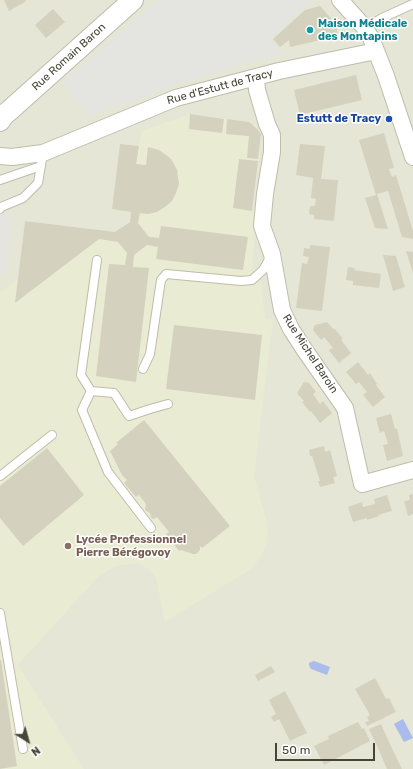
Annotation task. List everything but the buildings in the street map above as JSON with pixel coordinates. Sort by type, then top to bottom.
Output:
[{"type":"street","name":"Rue Romain Baron","points":[[1,117],[133,0]]},
{"type":"street","points":[[340,0],[371,39],[386,76],[413,157]]},
{"type":"street","name":"Rue d'Estutt de Tracy","points":[[0,156],[42,160],[176,98],[256,77],[371,39]]},
{"type":"street","name":"Rue Michel Baroin","points":[[256,77],[257,90],[267,124],[272,135],[272,152],[265,194],[262,226],[272,254],[282,310],[291,329],[345,408],[362,484],[413,470]]},
{"type":"lane","points":[[371,39],[382,18],[413,4]]},
{"type":"lane","points":[[0,180],[42,160]]},
{"type":"lane","points":[[0,209],[0,207],[23,198],[38,183],[42,160]]},
{"type":"lane","points":[[143,369],[150,354],[161,280],[166,274],[241,281],[252,280],[263,270],[272,254]]},
{"type":"lane","points":[[91,391],[81,375],[97,260]]},
{"type":"lane","points":[[91,391],[114,393],[129,416],[168,404]]},
{"type":"lane","points":[[91,391],[82,410],[108,472],[151,528]]},
{"type":"lane","points":[[0,476],[52,435]]},
{"type":"lane","points":[[0,613],[23,748]]},
{"type":"shaded area","points":[[0,0],[413,0],[413,769],[0,769]]},
{"type":"shaded area","points":[[159,0],[313,0],[271,38],[282,54],[191,80],[88,116],[63,81]]},
{"type":"shaded area","points":[[190,114],[249,122],[261,134],[252,210],[256,213],[252,273],[256,272],[260,277],[265,319],[273,320],[254,476],[267,523],[268,534],[266,545],[260,558],[251,569],[165,622],[156,578],[147,568],[137,563],[115,566],[97,578],[18,665],[84,769],[0,769],[0,292],[18,279],[25,221],[115,232],[130,222],[131,212],[112,209],[120,144],[139,146],[142,131]]},
{"type":"shaded area","points":[[0,213],[2,215],[11,216],[5,275],[0,274]]},
{"type":"water","points":[[314,661],[330,667],[327,675],[311,669],[309,663]]},
{"type":"water","points":[[403,719],[413,738],[404,742],[394,724]]},
{"type":"place","name":"Maison Médicale des Montapins","points":[[310,30]]},
{"type":"place","name":"Estutt de Tracy","points":[[389,119]]},
{"type":"place","name":"Lycée Professionnel Pierre Bérégovoy","points":[[68,546]]}]
